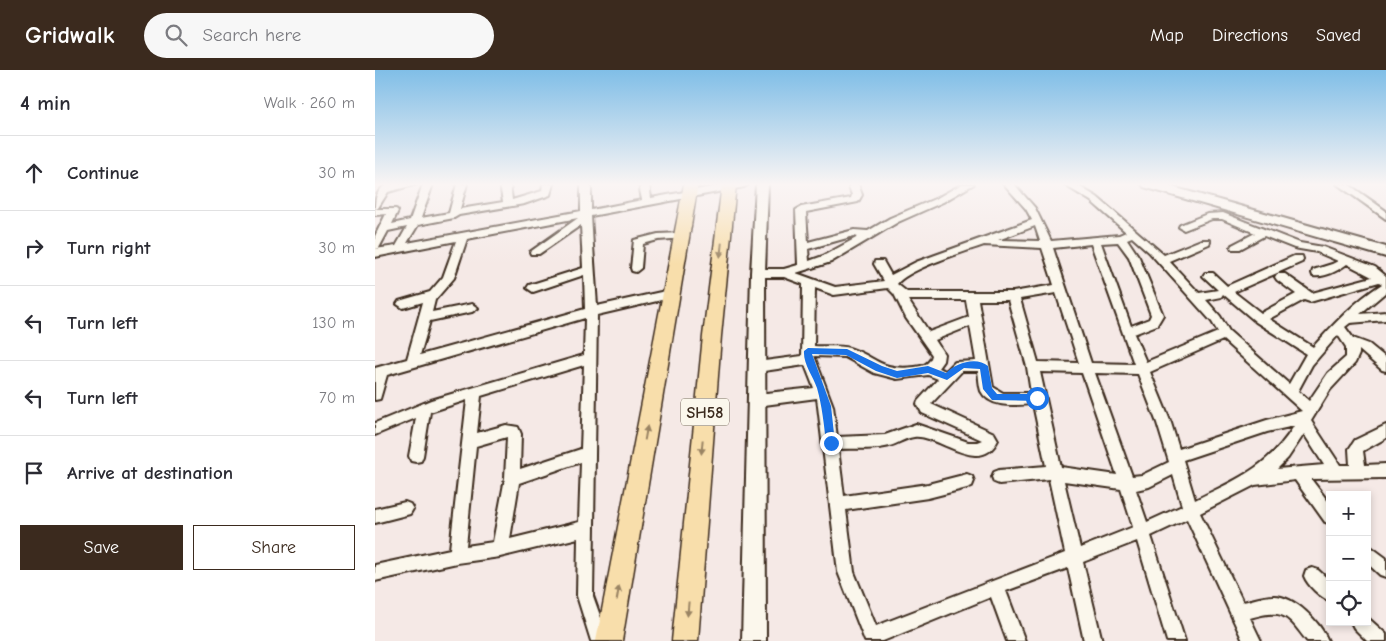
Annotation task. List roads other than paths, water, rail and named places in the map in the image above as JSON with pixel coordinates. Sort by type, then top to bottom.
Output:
[{"type":"main road","points":[[609,641],[686,211]]},
{"type":"main road","name":"SH58","points":[[685,641],[712,336],[730,211]]},
{"type":"street","points":[[375,212],[393,211],[375,246]]},
{"type":"street","points":[[399,249],[414,223],[418,211]]},
{"type":"street","points":[[385,228],[454,215],[455,212],[464,211]]},
{"type":"street","points":[[584,211],[590,270],[591,312],[585,596],[600,641]]},
{"type":"street","points":[[375,253],[608,211]]},
{"type":"street","points":[[754,641],[758,273],[761,211]]},
{"type":"street","points":[[801,211],[804,267]]},
{"type":"street","points":[[758,273],[785,273],[827,259],[894,220],[916,211]]},
{"type":"street","points":[[1031,211],[1047,245],[1127,484],[1176,641]]},
{"type":"street","points":[[1109,211],[1114,215],[1126,236],[1157,315],[1153,322],[1127,332]]},
{"type":"street","points":[[1241,211],[1386,252]]},
{"type":"street","points":[[1184,227],[1211,216],[1219,215],[1298,246],[1319,249],[1371,270],[1384,282]]},
{"type":"street","points":[[535,252],[584,216]]},
{"type":"street","points":[[785,273],[834,291],[891,283],[897,275],[920,264],[983,243],[1037,222]]},
{"type":"street","points":[[1236,247],[1264,232]]},
{"type":"street","points":[[803,247],[854,233],[870,234]]},
{"type":"street","points":[[636,268],[638,242],[658,237],[681,236]]},
{"type":"street","points":[[983,243],[1047,245],[1095,242],[1126,236],[1162,260],[1197,298],[1225,334],[1291,393],[1335,471]]},
{"type":"street","points":[[413,363],[432,295],[448,278],[461,238]]},
{"type":"street","points":[[1095,242],[1127,332],[1164,423],[1191,510],[1252,641]]},
{"type":"street","points":[[1162,260],[1205,242]]},
{"type":"street","points":[[1197,298],[1221,293],[1298,258]]},
{"type":"street","points":[[1317,274],[1336,267],[1346,260]]},
{"type":"street","points":[[879,264],[899,294],[909,315],[927,338],[938,358],[935,364],[928,370]]},
{"type":"street","points":[[533,288],[559,278],[590,270]]},
{"type":"street","points":[[1209,276],[1221,293],[1281,335],[1314,353]]},
{"type":"street","points":[[1281,277],[1304,295],[1313,298],[1384,282]]},
{"type":"street","points":[[809,282],[808,356],[826,406],[846,572],[874,638],[915,617],[1142,532],[1191,510],[1251,479],[1275,462],[1287,448],[1305,416],[1331,377],[1351,360],[1353,354],[1351,342],[1342,323]]},
{"type":"street","points":[[1291,393],[1307,362],[1314,353],[1384,282]]},
{"type":"street","points":[[899,294],[910,297],[1013,296],[1061,288]]},
{"type":"street","points":[[375,395],[378,372],[591,312],[670,294]]},
{"type":"street","points":[[403,304],[432,295]]},
{"type":"street","points":[[971,295],[987,389],[995,398],[1037,398]]},
{"type":"street","points":[[1260,319],[1278,307],[1304,295]]},
{"type":"street","points":[[1013,296],[1033,367],[1037,398],[1093,641]]},
{"type":"street","points":[[425,318],[472,308]]},
{"type":"street","points":[[1342,323],[1386,316]]},
{"type":"street","points":[[927,338],[975,319]]},
{"type":"street","points":[[1033,367],[1143,369],[1225,334]]},
{"type":"street","points":[[1351,342],[1365,347],[1386,366]]},
{"type":"street","points":[[757,367],[808,356],[847,352],[884,371],[897,374],[928,370],[947,377]]},
{"type":"street","points":[[375,429],[424,409],[475,392],[590,358]]},
{"type":"street","points":[[831,443],[885,440],[909,430],[916,430],[945,439],[969,450],[987,445],[991,440],[989,437],[924,406],[925,401],[954,370],[963,365],[984,366]]},
{"type":"street","points":[[457,555],[475,392]]},
{"type":"street","points":[[757,400],[822,392]]},
{"type":"street","points":[[416,456],[424,409]]},
{"type":"street","points":[[999,477],[1054,472],[1127,484],[1144,482],[1175,461],[1267,426],[1305,416]]},
{"type":"street","points":[[469,442],[513,431],[514,434],[512,478],[500,549]]},
{"type":"street","points":[[1358,470],[1356,449],[1360,444],[1386,431]]},
{"type":"street","points":[[512,478],[589,453]]},
{"type":"street","points":[[1251,479],[1335,471],[1386,471]]},
{"type":"street","points":[[1299,474],[1326,511]]},
{"type":"street","points":[[837,504],[928,490],[967,481]]},
{"type":"street","points":[[375,516],[405,509]]},
{"type":"street","points":[[375,573],[457,555],[500,549],[587,528]]},
{"type":"street","points":[[1371,556],[1386,569]]},
{"type":"street","points":[[1312,576],[1326,589]]},
{"type":"street","points":[[996,587],[1016,641]]},
{"type":"street","points":[[1239,612],[1275,604],[1282,605],[1289,608],[1319,641]]},
{"type":"street","points":[[1364,626],[1380,641]]}]
